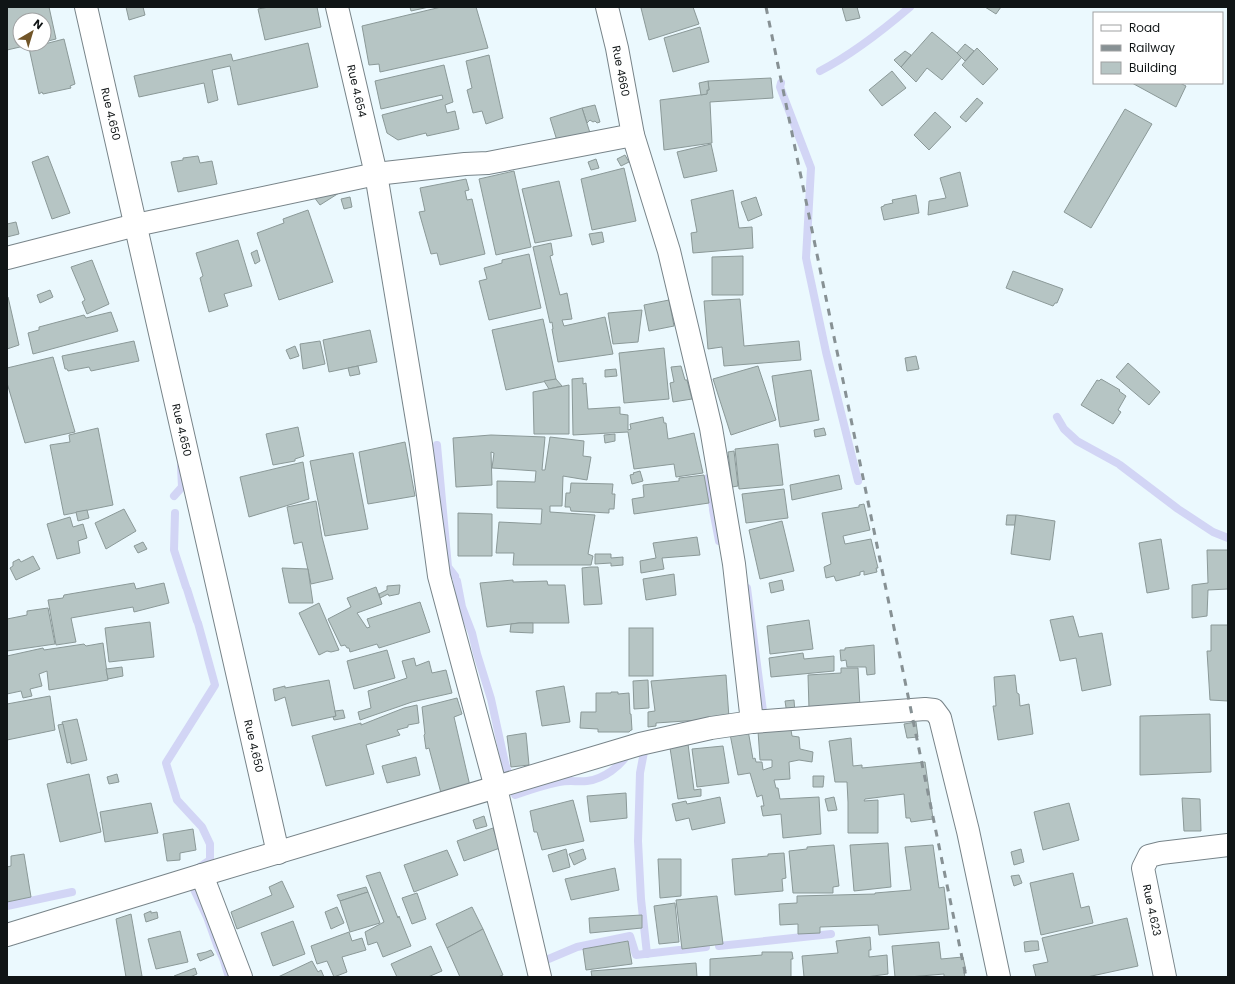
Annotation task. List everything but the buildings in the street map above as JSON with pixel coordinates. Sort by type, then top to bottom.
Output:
[{"type":"street","name":"Rue 4.650","points":[[86,7],[278,853]]},
{"type":"street","name":"Rue 4.654","points":[[337,7],[376,174],[421,444],[439,576],[496,788],[540,977]]},
{"type":"street","name":"Rue 4660","points":[[607,7],[617,48],[633,135],[669,251],[711,428],[734,564],[752,722]]},
{"type":"street","points":[[7,258],[136,225],[376,174],[465,164],[488,163],[633,135]]},
{"type":"street","points":[[7,935],[640,744],[710,728],[752,722],[934,710],[940,718],[968,832],[999,977]]},
{"type":"street","name":"Rue 4.623","points":[[1166,977],[1143,868],[1149,856],[1161,853],[1228,845]]},
{"type":"street","points":[[202,875],[241,977]]},
{"type":"waterway","points":[[820,71],[867,42],[910,7]]},
{"type":"waterway","points":[[781,83],[780,87],[811,168],[806,258],[826,352],[858,481]]},
{"type":"waterway","points":[[1057,417],[1064,429],[1077,441],[1117,463]]},
{"type":"waterway","points":[[437,445],[448,567],[455,576]]},
{"type":"waterway","points":[[1120,465],[1178,509],[1213,532],[1228,538]]},
{"type":"waterway","points":[[174,496],[182,487],[181,466]]},
{"type":"waterway","points":[[708,478],[713,508]]},
{"type":"waterway","points":[[713,510],[719,541]]},
{"type":"waterway","points":[[175,513],[174,550],[186,587]]},
{"type":"waterway","points":[[457,581],[462,607],[472,633],[491,699],[505,763],[515,795],[559,782],[587,781],[600,778],[617,767],[629,752]]},
{"type":"waterway","points":[[747,588],[763,711],[753,713]]},
{"type":"waterway","points":[[187,589],[197,621]]},
{"type":"waterway","points":[[198,623],[215,685],[166,763],[177,800],[202,827],[210,844],[210,860],[198,868]]},
{"type":"waterway","points":[[644,752],[640,773],[638,841],[641,899],[647,954]]},
{"type":"waterway","points":[[192,885],[207,917],[229,977]]},
{"type":"waterway","points":[[7,906],[72,892]]},
{"type":"waterway","points":[[719,946],[831,934]]},
{"type":"waterway","points":[[539,963],[577,947],[630,936],[636,955],[679,950]]},
{"type":"waterway","points":[[681,950],[706,947]]},
{"type":"railway","points":[[766,7],[966,977]]}]
